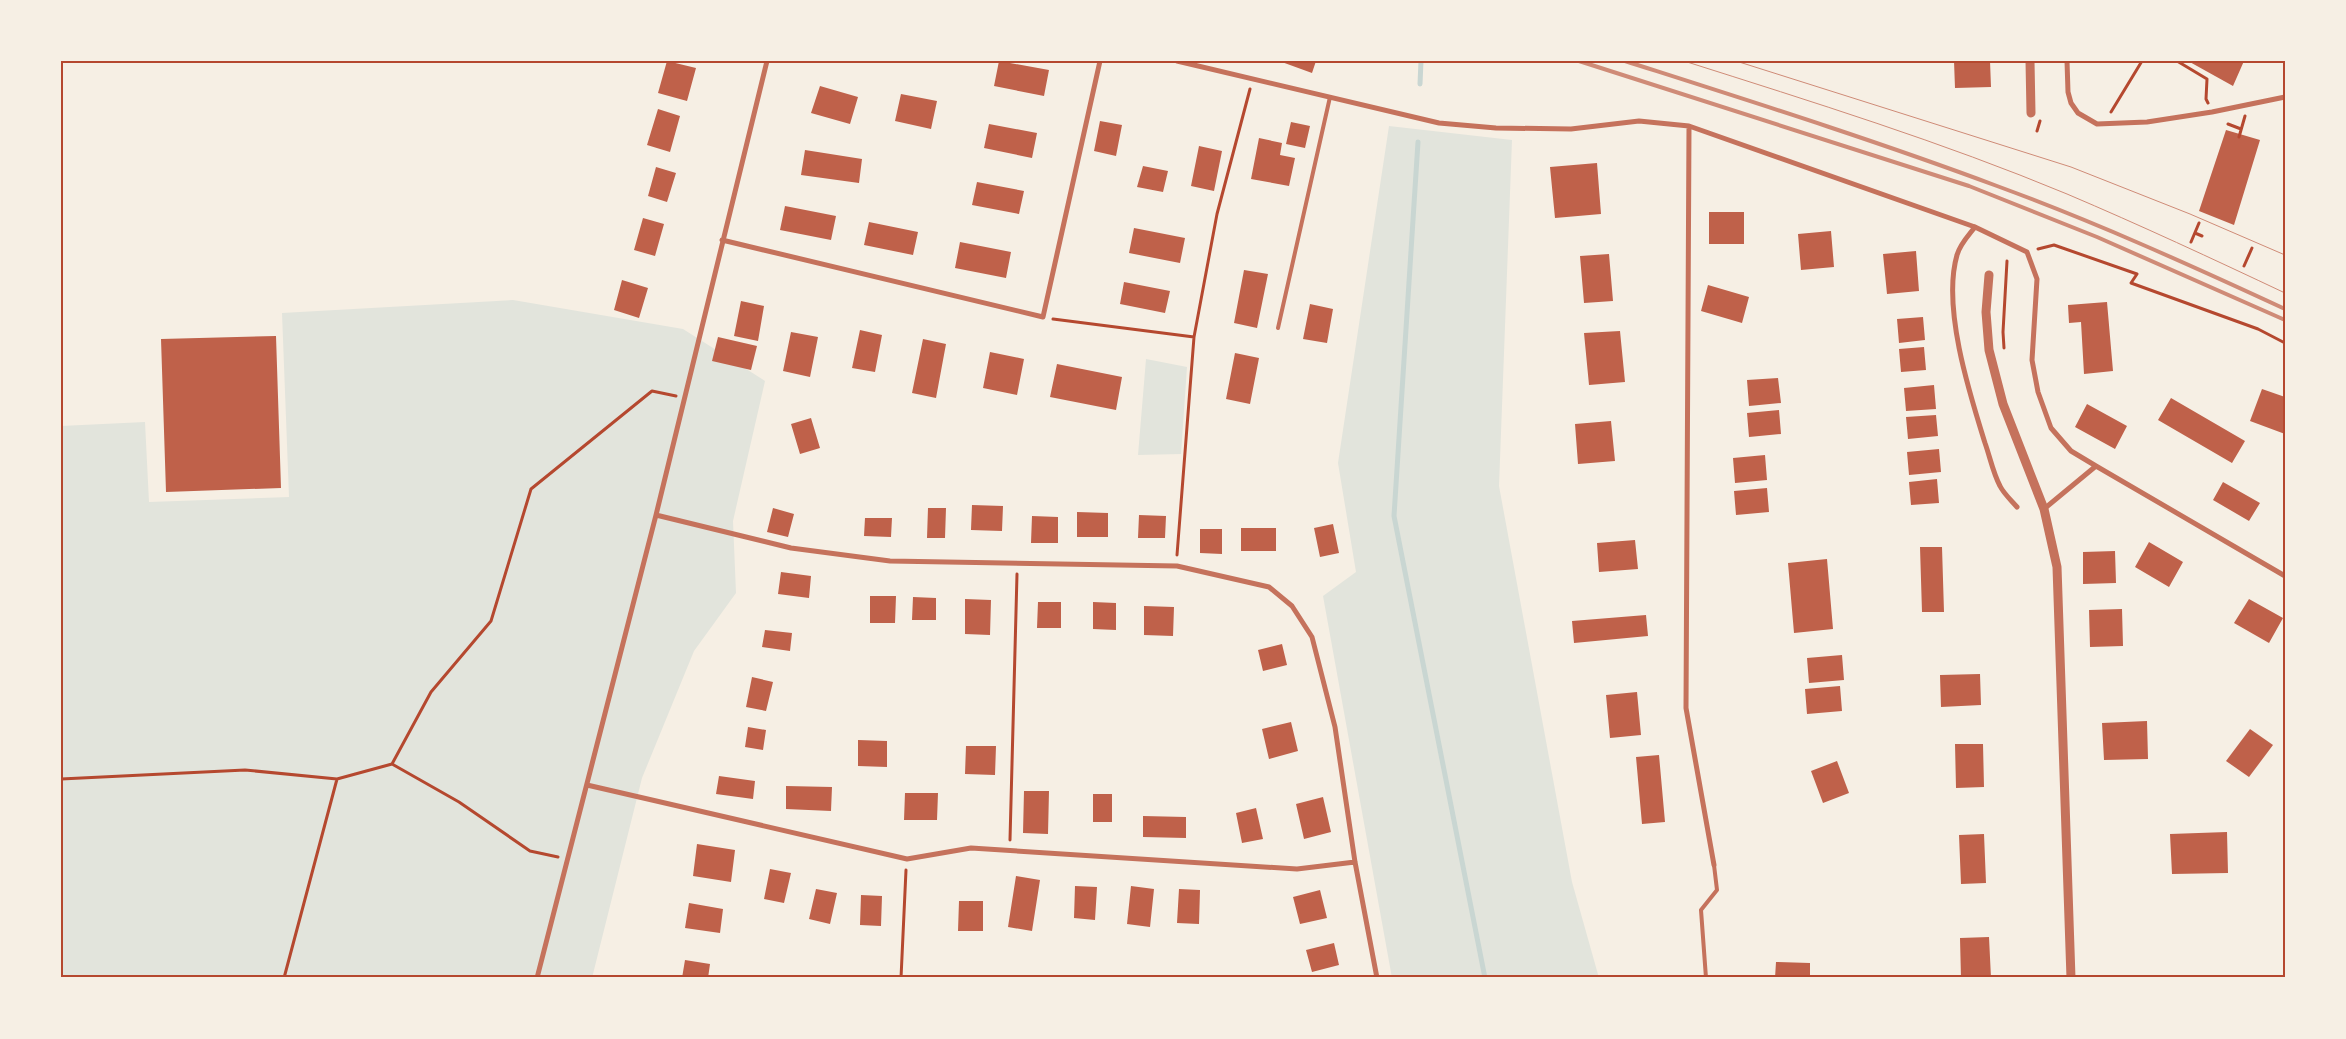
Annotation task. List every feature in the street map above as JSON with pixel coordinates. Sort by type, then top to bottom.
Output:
[{"type":"street","points":[[537,978],[656,515],[767,61]]},
{"type":"street","points":[[722,240],[1043,317],[1100,61]]},
{"type":"street","points":[[1177,61],[1439,123],[1496,128],[1571,129],[1639,121],[1689,126],[1975,227],[2027,252],[2037,279],[2032,360],[2038,392],[2051,428],[2071,451],[2285,576]]},
{"type":"street","points":[[2030,61],[2031,113]]},
{"type":"street","points":[[2067,61],[2068,92],[2071,103],[2078,114],[2087,120],[2104,124],[2147,122],[2212,112],[2285,97]]},
{"type":"street","points":[[1689,126],[1686,708],[1714,865]]},
{"type":"street","points":[[1975,227],[1962,242],[1957,256],[1953,279],[1953,308],[1967,379],[1990,459],[2000,486],[2016,507]]},
{"type":"street","points":[[1989,275],[1986,312],[1989,350],[2003,404],[2044,508],[2057,567],[2071,978]]},
{"type":"street","points":[[2044,508],[2096,466]]},
{"type":"street","points":[[656,515],[791,548],[890,561],[1176,566],[1269,587],[1292,606],[1312,636],[1335,727],[1355,862],[1377,978]]},
{"type":"street","points":[[586,785],[907,859],[971,848],[1297,869],[1355,862]]},
{"type":"lane","points":[[1278,328],[1330,97]]},
{"type":"lane","points":[[1706,978],[1701,910],[1717,890],[1714,865]]},
{"type":"path","points":[[2104,124],[2142,61]]},
{"type":"path","points":[[2177,61],[2207,79],[2206,99]]},
{"type":"path","points":[[1176,566],[1194,337],[1217,214],[1252,79]]},
{"type":"path","points":[[2239,137],[2249,103]]},
{"type":"path","points":[[2228,124],[2241,129]]},
{"type":"path","points":[[2191,242],[2200,224]]},
{"type":"path","points":[[2195,233],[2202,236]]},
{"type":"path","points":[[2027,252],[2054,245],[2063,248],[2136,274],[2131,283],[2258,329],[2285,343]]},
{"type":"path","points":[[2244,266],[2252,248]]},
{"type":"path","points":[[2004,350],[2003,332],[2008,261]]},
{"type":"path","points":[[1043,317],[1194,337]]},
{"type":"path","points":[[392,764],[431,692],[491,621],[531,489],[652,391],[684,398]]},
{"type":"path","points":[[1010,851],[1018,564]]},
{"type":"path","points":[[61,779],[245,770],[337,778],[392,764],[459,802],[530,852],[567,859]]},
{"type":"path","points":[[284,978],[337,778]]},
{"type":"path","points":[[901,978],[907,859]]},
{"type":"shaded area","points":[[1389,126],[1512,140],[1499,486],[1572,882],[1599,978],[1392,978],[1323,596],[1356,572],[1338,463]]},
{"type":"shaded area","points":[[513,300],[683,329],[765,381],[733,521],[736,593],[694,651],[642,778],[592,978],[61,978],[61,426],[145,422],[149,502],[289,497],[282,313]]},
{"type":"shaded area","points":[[1146,359],[1187,367],[1181,454],[1138,455]]},
{"type":"building","points":[[667,61],[696,68],[687,101],[658,93]]},
{"type":"building","points":[[999,61],[1049,70],[1044,96],[994,86]]},
{"type":"building","points":[[1279,61],[1316,61],[1312,73]]},
{"type":"building","points":[[1954,61],[1990,61],[1991,87],[1955,88]]},
{"type":"building","points":[[2188,61],[2244,61],[2233,86]]},
{"type":"building","points":[[820,86],[858,97],[850,124],[811,113]]},
{"type":"building","points":[[901,94],[937,101],[931,129],[895,121]]},
{"type":"building","points":[[658,109],[680,116],[670,152],[647,145]]},
{"type":"building","points":[[1100,121],[1122,125],[1116,156],[1094,151]]},
{"type":"building","points":[[1291,122],[1310,126],[1305,148],[1286,144]]},
{"type":"building","points":[[989,124],[1037,133],[1032,158],[984,148]]},
{"type":"building","points":[[2226,130],[2260,140],[2234,225],[2199,211]]},
{"type":"building","points":[[1259,138],[1282,143],[1280,155],[1295,158],[1289,186],[1251,179]]},
{"type":"building","points":[[1199,146],[1222,151],[1214,191],[1191,186]]},
{"type":"building","points":[[805,150],[862,159],[859,183],[801,175]]},
{"type":"building","points":[[1597,163],[1601,214],[1555,218],[1550,167]]},
{"type":"building","points":[[1143,166],[1168,171],[1163,192],[1137,187]]},
{"type":"building","points":[[656,167],[676,173],[667,202],[648,196]]},
{"type":"building","points":[[977,182],[1024,191],[1019,214],[972,205]]},
{"type":"building","points":[[785,206],[836,216],[831,240],[780,230]]},
{"type":"building","points":[[1709,212],[1744,212],[1744,244],[1709,244]]},
{"type":"building","points":[[643,218],[664,224],[655,256],[634,250]]},
{"type":"building","points":[[869,222],[918,232],[913,255],[864,245]]},
{"type":"building","points":[[1134,228],[1185,238],[1180,263],[1129,253]]},
{"type":"building","points":[[1831,231],[1834,267],[1801,270],[1798,234]]},
{"type":"building","points":[[960,242],[1011,252],[1006,278],[955,268]]},
{"type":"building","points":[[1916,251],[1919,291],[1887,294],[1883,254]]},
{"type":"building","points":[[1609,254],[1613,301],[1584,303],[1580,256]]},
{"type":"building","points":[[1244,270],[1268,274],[1257,328],[1234,323]]},
{"type":"building","points":[[622,280],[648,288],[639,318],[614,310]]},
{"type":"building","points":[[1124,282],[1170,291],[1165,313],[1120,304]]},
{"type":"building","points":[[1708,285],[1749,297],[1742,323],[1701,311]]},
{"type":"building","points":[[741,301],[764,306],[758,341],[734,336]]},
{"type":"building","points":[[2107,302],[2113,371],[2084,374],[2081,322],[2069,323],[2068,305]]},
{"type":"building","points":[[1310,304],[1333,309],[1327,343],[1303,339]]},
{"type":"building","points":[[1923,317],[1925,340],[1899,343],[1897,319]]},
{"type":"building","points":[[860,330],[882,335],[875,372],[852,368]]},
{"type":"building","points":[[1620,331],[1625,382],[1589,385],[1584,333]]},
{"type":"building","points":[[791,332],[818,337],[810,377],[783,371]]},
{"type":"building","points":[[276,336],[281,488],[166,492],[161,339]]},
{"type":"building","points":[[718,337],[757,346],[751,370],[712,361]]},
{"type":"building","points":[[923,339],[946,344],[936,398],[912,393]]},
{"type":"building","points":[[1924,347],[1926,370],[1901,372],[1899,349]]},
{"type":"building","points":[[990,352],[1024,359],[1017,395],[983,388]]},
{"type":"building","points":[[1235,353],[1259,358],[1250,404],[1226,399]]},
{"type":"building","points":[[1057,364],[1122,377],[1116,410],[1050,397]]},
{"type":"building","points":[[1778,378],[1781,403],[1749,406],[1747,380]]},
{"type":"building","points":[[1934,385],[1936,409],[1906,411],[1904,388]]},
{"type":"building","points":[[2262,389],[2285,397],[2285,434],[2250,421]]},
{"type":"building","points":[[2171,398],[2245,441],[2232,463],[2158,420]]},
{"type":"building","points":[[2087,404],[2127,426],[2115,449],[2075,427]]},
{"type":"building","points":[[1779,410],[1781,434],[1749,437],[1747,413]]},
{"type":"building","points":[[1936,415],[1938,436],[1908,439],[1906,417]]},
{"type":"building","points":[[811,418],[820,448],[800,454],[791,424]]},
{"type":"building","points":[[1611,421],[1615,461],[1578,464],[1575,424]]},
{"type":"building","points":[[1939,449],[1941,472],[1909,475],[1907,452]]},
{"type":"building","points":[[1765,455],[1767,480],[1735,483],[1733,458]]},
{"type":"building","points":[[1937,479],[1939,503],[1911,505],[1909,482]]},
{"type":"building","points":[[2223,482],[2260,503],[2249,521],[2213,500]]},
{"type":"building","points":[[1767,488],[1769,512],[1736,515],[1734,491]]},
{"type":"building","points":[[972,505],[1003,506],[1002,531],[971,530]]},
{"type":"building","points":[[773,508],[794,514],[788,537],[767,532]]},
{"type":"building","points":[[928,508],[946,508],[945,538],[927,538]]},
{"type":"building","points":[[1077,512],[1108,513],[1108,537],[1077,537]]},
{"type":"building","points":[[1139,515],[1166,516],[1165,538],[1138,538]]},
{"type":"building","points":[[1032,516],[1058,517],[1058,543],[1031,543]]},
{"type":"building","points":[[865,518],[892,518],[891,537],[864,536]]},
{"type":"building","points":[[1333,524],[1339,553],[1320,557],[1314,528]]},
{"type":"building","points":[[1241,528],[1276,528],[1276,551],[1241,551]]},
{"type":"building","points":[[1200,529],[1222,529],[1222,554],[1200,553]]},
{"type":"building","points":[[1635,540],[1638,569],[1599,572],[1597,543]]},
{"type":"building","points":[[2149,542],[2183,562],[2169,587],[2135,567]]},
{"type":"building","points":[[1920,547],[1942,547],[1944,612],[1922,612]]},
{"type":"building","points":[[2115,551],[2116,583],[2083,584],[2083,552]]},
{"type":"building","points":[[1827,559],[1833,629],[1794,633],[1788,563]]},
{"type":"building","points":[[781,572],[811,576],[809,598],[778,594]]},
{"type":"building","points":[[870,596],[896,596],[895,623],[870,623]]},
{"type":"building","points":[[913,597],[936,598],[936,620],[912,620]]},
{"type":"building","points":[[965,599],[991,600],[990,635],[965,634]]},
{"type":"building","points":[[2249,599],[2283,618],[2269,643],[2234,623]]},
{"type":"building","points":[[1038,602],[1061,602],[1061,628],[1037,628]]},
{"type":"building","points":[[1093,602],[1116,603],[1116,630],[1093,629]]},
{"type":"building","points":[[1144,606],[1174,607],[1173,636],[1144,635]]},
{"type":"building","points":[[2122,609],[2123,646],[2090,647],[2089,610]]},
{"type":"building","points":[[1646,615],[1648,636],[1574,643],[1572,621]]},
{"type":"building","points":[[765,630],[792,633],[790,651],[762,647]]},
{"type":"building","points":[[1282,644],[1287,665],[1263,671],[1258,650]]},
{"type":"building","points":[[1842,655],[1844,680],[1809,683],[1807,658]]},
{"type":"building","points":[[1980,674],[1981,705],[1941,707],[1940,675]]},
{"type":"building","points":[[752,677],[773,682],[766,711],[746,707]]},
{"type":"building","points":[[1840,686],[1842,711],[1807,714],[1805,689]]},
{"type":"building","points":[[1637,692],[1641,735],[1610,738],[1606,695]]},
{"type":"building","points":[[2147,721],[2148,759],[2104,760],[2102,723]]},
{"type":"building","points":[[1291,722],[1298,751],[1269,759],[1262,729]]},
{"type":"building","points":[[748,727],[766,730],[763,750],[745,747]]},
{"type":"building","points":[[2250,729],[2273,745],[2249,777],[2226,761]]},
{"type":"building","points":[[858,740],[887,741],[887,767],[858,766]]},
{"type":"building","points":[[1955,744],[1983,744],[1984,787],[1956,788]]},
{"type":"building","points":[[966,746],[996,746],[995,775],[965,774]]},
{"type":"building","points":[[1659,755],[1665,822],[1642,824],[1636,757]]},
{"type":"building","points":[[1837,761],[1849,793],[1823,803],[1811,771]]},
{"type":"building","points":[[719,776],[755,781],[753,799],[716,794]]},
{"type":"building","points":[[786,786],[832,787],[831,811],[786,809]]},
{"type":"building","points":[[1024,791],[1049,791],[1048,834],[1023,833]]},
{"type":"building","points":[[905,793],[938,793],[937,820],[904,820]]},
{"type":"building","points":[[1093,794],[1112,794],[1112,822],[1093,822]]},
{"type":"building","points":[[1323,797],[1331,832],[1304,839],[1296,804]]},
{"type":"building","points":[[1256,808],[1263,839],[1242,843],[1236,813]]},
{"type":"building","points":[[1143,816],[1186,817],[1186,838],[1143,837]]},
{"type":"building","points":[[2227,832],[2228,873],[2172,874],[2170,834]]},
{"type":"building","points":[[1984,834],[1986,883],[1961,884],[1959,835]]},
{"type":"building","points":[[697,844],[735,850],[731,882],[693,876]]},
{"type":"building","points":[[770,869],[791,873],[784,903],[764,899]]},
{"type":"building","points":[[1016,876],[1040,880],[1032,931],[1008,927]]},
{"type":"building","points":[[1075,886],[1097,887],[1095,920],[1074,918]]},
{"type":"building","points":[[1131,886],[1154,889],[1150,927],[1127,924]]},
{"type":"building","points":[[816,889],[837,893],[830,924],[809,919]]},
{"type":"building","points":[[1179,889],[1200,890],[1199,924],[1177,923]]},
{"type":"building","points":[[1320,890],[1327,918],[1300,924],[1293,897]]},
{"type":"building","points":[[861,895],[882,896],[881,926],[860,925]]},
{"type":"building","points":[[959,901],[983,901],[983,931],[958,931]]},
{"type":"building","points":[[689,903],[723,909],[720,933],[685,928]]},
{"type":"building","points":[[1989,937],[1991,978],[1961,978],[1960,938]]},
{"type":"building","points":[[1334,943],[1339,965],[1312,972],[1306,950]]},
{"type":"building","points":[[685,960],[710,964],[708,978],[682,978]]},
{"type":"building","points":[[1776,962],[1810,963],[1810,978],[1775,978]]},
{"type":"waterway","points":[[1420,84],[1421,61]]},
{"type":"waterway","points":[[1418,142],[1394,516],[1485,978]]},
{"type":"tram line","points":[[1684,61],[1877,123],[2020,175],[2122,218],[2285,293]]},
{"type":"tram line","points":[[1736,61],[2071,167],[2190,214],[2285,255]]},
{"type":"railway","points":[[1579,61],[1969,186],[2097,237],[2285,320]]},
{"type":"railway","points":[[1625,61],[1858,137],[1997,186],[2142,244],[2285,309]]}]
